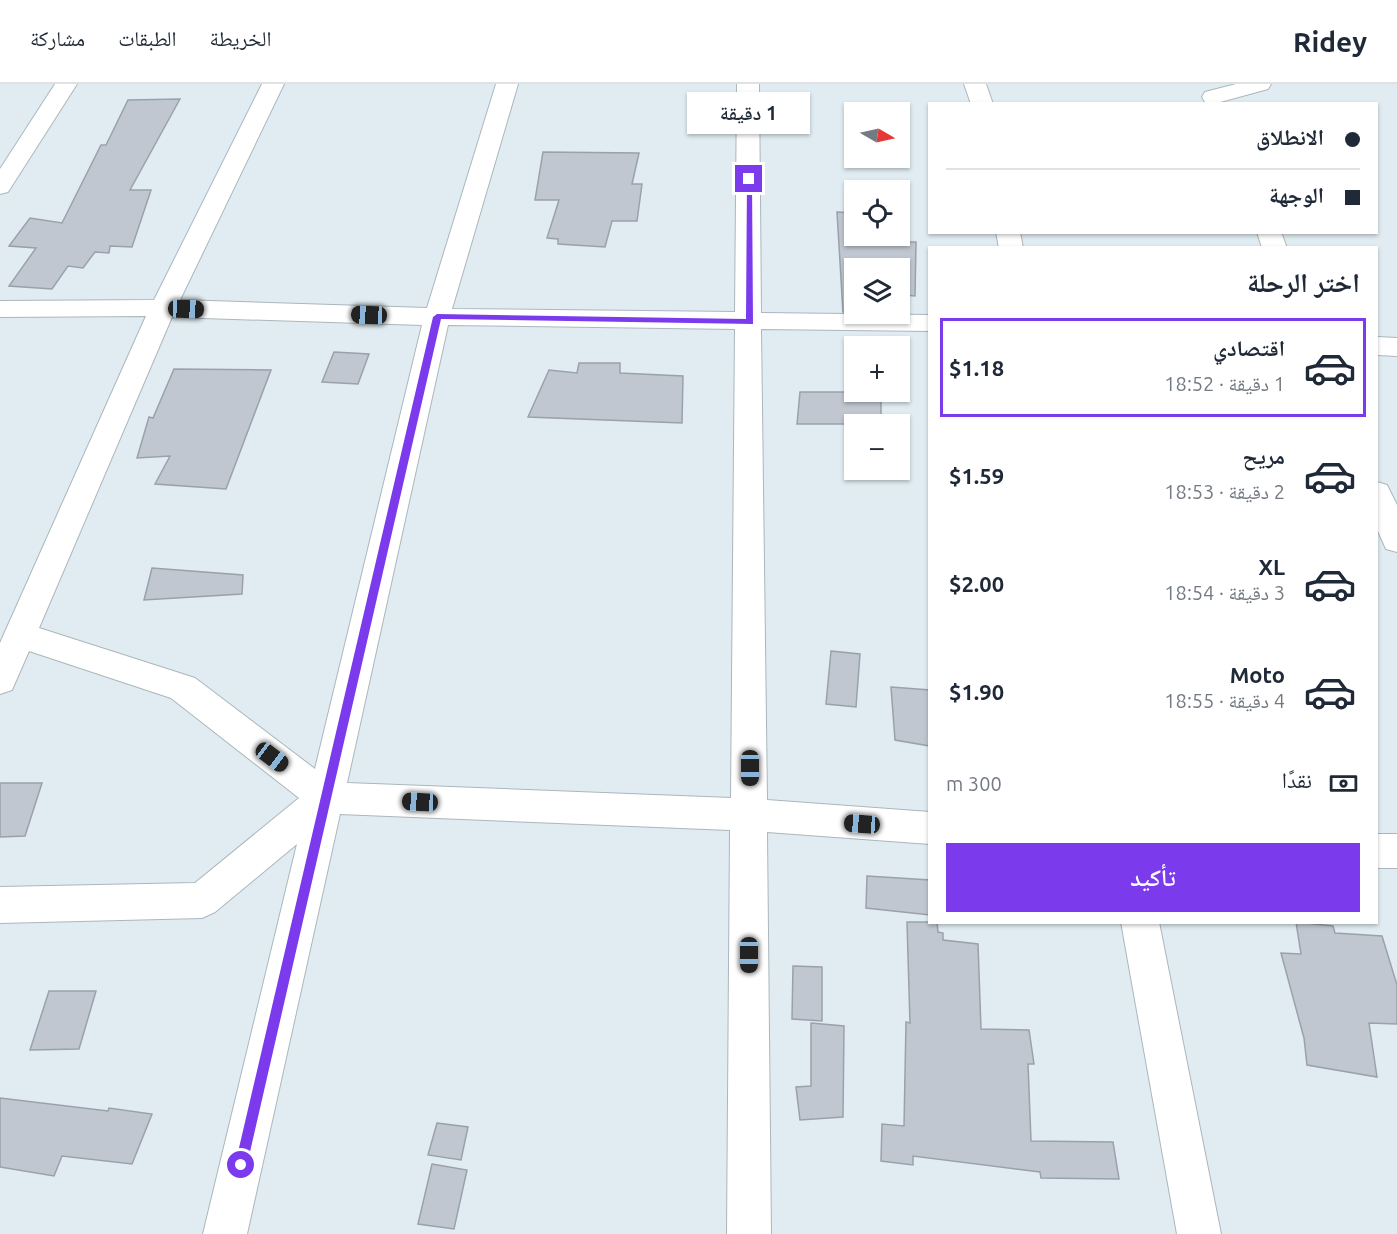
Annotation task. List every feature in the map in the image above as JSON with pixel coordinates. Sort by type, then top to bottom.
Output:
[{"type":"street","points":[[0,187],[66,84]]},
{"type":"street","points":[[0,680],[163,308],[273,84]]},
{"type":"street","points":[[225,1234],[437,317],[507,84]]},
{"type":"street","points":[[748,84],[749,1234]]},
{"type":"street","points":[[975,84],[981,102]]},
{"type":"street","points":[[1212,95],[1260,84]]},
{"type":"street","points":[[0,309],[163,308],[437,317],[928,323]]},
{"type":"street","points":[[1378,346],[1397,347]]},
{"type":"street","points":[[1378,495],[1397,541]]},
{"type":"street","points":[[20,635],[183,688],[326,798],[750,815],[928,828]]},
{"type":"street","points":[[0,905],[202,900],[326,798]]},
{"type":"street","points":[[1378,851],[1397,851]]},
{"type":"street","points":[[1140,924],[1199,1234]]},
{"type":"building","points":[[180,99],[130,190],[151,190],[132,247],[110,246],[109,253],[95,252],[83,268],[68,266],[52,289],[9,286],[36,248],[9,246],[30,218],[62,223],[101,145],[106,145],[128,100]]},
{"type":"building","points":[[543,152],[639,153],[632,184],[642,184],[637,221],[612,221],[605,247],[558,244],[558,239],[547,238],[559,200],[535,200]]},
{"type":"building","points":[[837,212],[844,212],[844,246],[910,246],[910,242],[916,242],[915,296],[910,296],[910,258],[844,258],[843,312]]},
{"type":"building","points":[[334,352],[369,354],[358,384],[322,382]]},
{"type":"building","points":[[579,363],[620,363],[620,373],[683,376],[682,423],[528,417],[549,370],[577,373]]},
{"type":"building","points":[[174,369],[271,370],[226,489],[155,484],[170,456],[137,458],[149,417],[153,418]]},
{"type":"building","points":[[800,392],[844,392],[844,402],[881,402],[881,414],[844,414],[844,424],[797,424]]},
{"type":"building","points":[[152,568],[243,575],[242,594],[144,600]]},
{"type":"building","points":[[831,651],[860,654],[856,707],[826,704]]},
{"type":"building","points":[[891,687],[928,690],[928,746],[895,740]]},
{"type":"building","points":[[0,783],[42,783],[25,836],[0,837]]},
{"type":"building","points":[[867,876],[928,880],[928,915],[866,908]]},
{"type":"building","points":[[907,922],[937,924],[938,932],[943,933],[943,940],[978,944],[981,1029],[1029,1030],[1034,1064],[1028,1064],[1031,1141],[1113,1142],[1119,1179],[1041,1178],[1040,1172],[913,1156],[913,1165],[881,1161],[882,1124],[904,1126],[906,1022],[910,1023]]},
{"type":"building","points":[[1296,924],[1333,926],[1335,933],[1382,936],[1397,985],[1397,1024],[1369,1023],[1377,1077],[1307,1065],[1304,1038],[1281,953],[1301,954]]},
{"type":"building","points":[[793,966],[822,967],[822,1021],[792,1019]]},
{"type":"building","points":[[49,991],[96,991],[79,1049],[30,1050]]},
{"type":"building","points":[[811,1023],[844,1026],[843,1117],[800,1120],[796,1087],[811,1086]]},
{"type":"building","points":[[0,1098],[152,1114],[132,1164],[62,1156],[54,1176],[0,1167]]},
{"type":"building","points":[[437,1123],[468,1127],[461,1160],[428,1155]]},
{"type":"building","points":[[432,1164],[467,1170],[454,1229],[418,1224]]},
{"type":"route","points":[[241,1165],[437,317],[750,322],[749,179]]}]
